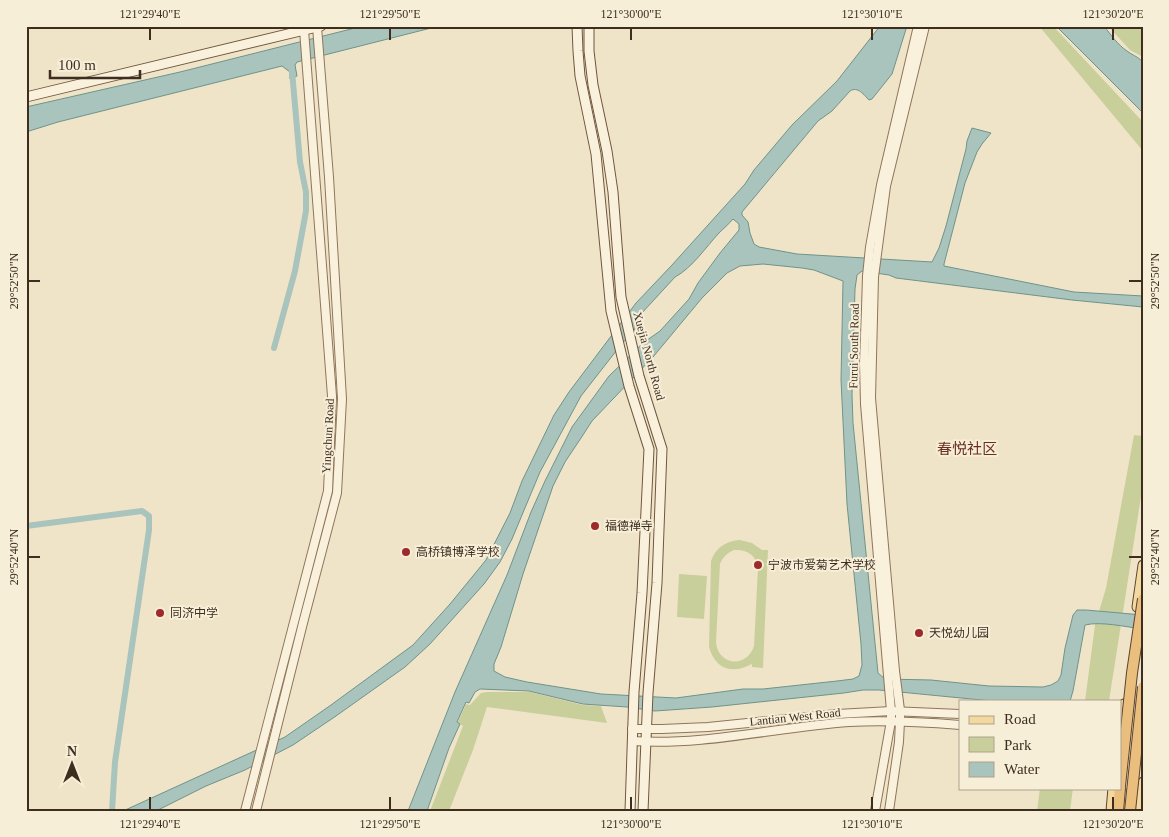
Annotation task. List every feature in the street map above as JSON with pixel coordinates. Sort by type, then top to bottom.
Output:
[{"type":"highway","points":[[1122,768],[1140,603]]},
{"type":"highway","points":[[1130,811],[1143,687]]},
{"type":"highway","points":[[1118,811],[1120,790]]},
{"type":"main road","name":"Xuejia North Road","points":[[577,26],[580,76],[596,154],[613,323],[629,386],[649,449],[632,729],[630,811]]},
{"type":"main road","name":"Xuejia North Road","points":[[589,26],[589,51],[593,85],[613,192],[624,310],[639,376],[662,449],[657,583],[648,693],[643,811]]},
{"type":"main road","points":[[26,97],[319,27]]},
{"type":"main road","points":[[1122,715],[1135,624],[1140,603],[1143,565]]},
{"type":"main road","points":[[1139,811],[1143,782]]},
{"type":"main road","points":[[1110,811],[1113,790]]},
{"type":"street","name":"Furui South Road","points":[[894,695],[871,398],[870,276],[881,185],[918,26]]},
{"type":"street","name":"Furui South Road","points":[[873,251],[886,186],[925,26]]},
{"type":"street","name":"Yingchun Road","points":[[256,811],[337,493],[342,399],[318,38],[319,27]]},
{"type":"street","name":"Yingchun Road","points":[[245,811],[328,491],[332,396],[304,30]]},
{"type":"street","points":[[876,811],[894,695]]},
{"type":"street","points":[[889,811],[899,742],[900,721],[900,710],[894,695]]},
{"type":"street","name":"Lantian West Road","points":[[632,729],[708,727],[891,710],[959,714]]},
{"type":"street","name":"Lantian West Road","points":[[632,741],[688,741],[849,722],[900,721],[959,725]]},
{"type":"street","points":[[1122,729],[1143,726]]},
{"type":"street","points":[[1122,730],[1143,738]]},
{"type":"green space","points":[[1039,26],[1053,26],[1143,122],[1143,151]]},
{"type":"green space","points":[[1108,26],[1143,26],[1143,57],[1130,50]]},
{"type":"green space","points":[[1134,435],[1143,436],[1143,484],[1109,700],[1085,700],[1095,625],[1106,588]]},
{"type":"green space","points":[[740,540],[752,543],[762,550],[768,550],[763,668],[752,667],[752,664],[738,669],[725,668],[715,660],[709,647],[711,561],[719,548],[726,543]],"holes":[[[734,550],[739,550],[753,556],[758,568],[754,646],[746,658],[734,661],[727,660],[722,656],[718,651],[716,643],[720,564],[727,554]]]},
{"type":"green space","points":[[679,574],[707,576],[704,619],[677,617]]},
{"type":"green space","points":[[530,692],[583,705],[601,706],[607,723],[487,707],[473,750],[449,811],[430,811],[463,726],[458,722],[466,704],[470,705],[481,693]]},
{"type":"green space","points":[[1040,790],[1073,790],[1070,811],[1037,811]]},
{"type":"water","points":[[363,26],[439,26],[297,62],[295,65],[297,76],[290,79],[290,72],[282,66],[58,122],[26,132],[26,107],[180,72]]},
{"type":"water","points":[[880,26],[907,26],[892,74],[872,99],[869,100],[858,90],[850,91],[832,111],[818,121],[742,212],[742,215],[748,222],[754,244],[759,247],[797,254],[932,262],[946,226],[972,128],[991,133],[977,152],[965,183],[944,266],[1074,292],[1143,296],[1143,307],[896,278],[889,275],[862,271],[857,275],[852,395],[853,423],[878,673],[885,679],[931,680],[989,686],[1043,687],[1058,681],[1061,675],[1073,615],[1077,610],[1143,615],[1143,629],[1106,624],[1085,625],[1070,700],[982,700],[863,690],[712,707],[655,711],[583,704],[529,691],[480,689],[475,692],[469,703],[466,702],[457,722],[460,724],[449,748],[427,811],[408,811],[455,692],[507,575],[531,512],[572,427],[609,376],[643,343],[660,331],[689,299],[698,283],[739,230],[739,224],[733,219],[693,263],[675,277],[641,314],[635,329],[581,396],[540,472],[512,539],[500,562],[484,584],[430,644],[405,667],[293,745],[245,770],[206,786],[156,811],[123,811],[285,737],[413,645],[486,560],[510,513],[522,481],[554,415],[569,392],[636,303],[745,184],[754,170],[792,125],[837,81]],"holes":[[[763,264],[814,270],[843,281],[841,380],[847,504],[861,644],[862,665],[859,676],[853,679],[837,681],[763,689],[743,689],[676,698],[601,694],[527,682],[505,677],[494,671],[494,664],[553,486],[565,462],[592,421],[653,357],[702,298],[727,273],[740,266]]]},
{"type":"water","points":[[1056,26],[1104,26],[1124,49],[1143,60],[1143,113]]},
{"type":"waterway","points":[[274,348],[295,271],[306,211],[306,192],[300,162],[292,71]]},
{"type":"waterway","points":[[26,526],[142,511],[149,516],[149,530],[115,762],[112,811]]},
{"type":"place","name":"福德禅寺","points":[[595,526]]},
{"type":"place","name":"高桥镇博泽学校","points":[[406,552]]},
{"type":"place","name":"宁波市爱菊艺术学校","points":[[758,565]]},
{"type":"place","name":"同济中学","points":[[160,613]]},
{"type":"place","name":"天悦幼儿园","points":[[919,633]]},
{"type":"district","name":"春悦社区","points":[[967,449]]}]
